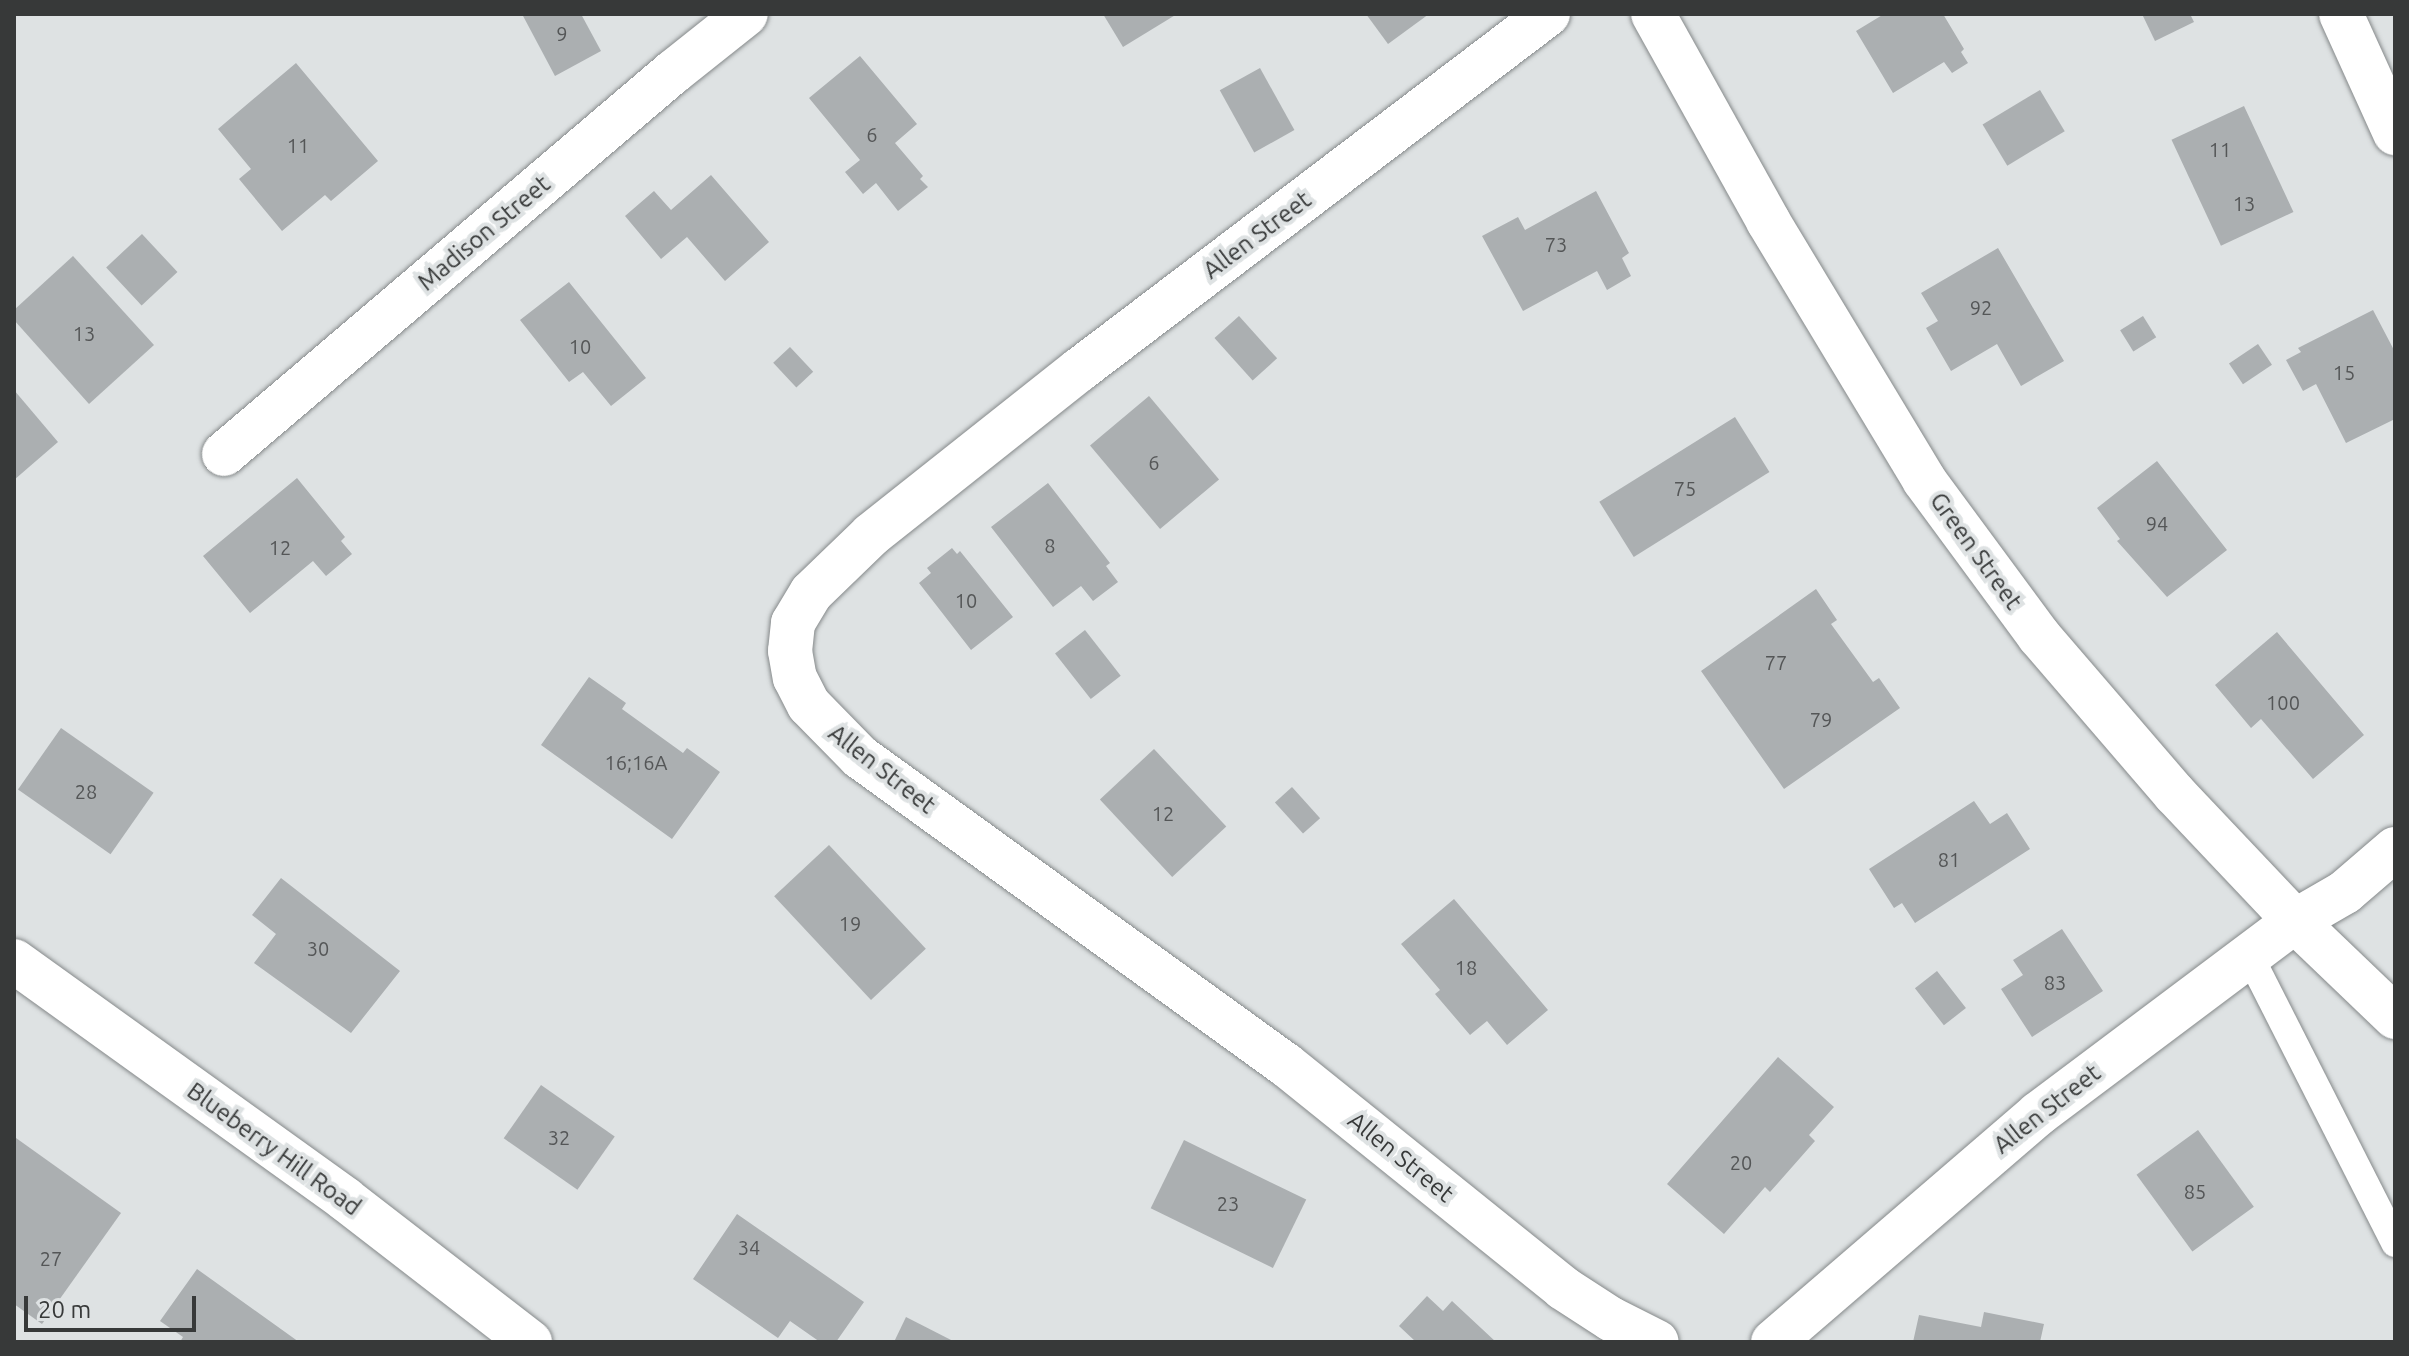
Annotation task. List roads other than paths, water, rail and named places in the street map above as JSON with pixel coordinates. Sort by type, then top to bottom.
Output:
[{"type":"street","name":"Madison Street","points":[[224,454],[673,72],[746,14]]},
{"type":"street","name":"Allen Street","points":[[1548,14],[1067,379],[871,535],[811,593],[793,623],[790,651],[795,678],[809,705],[860,757],[1286,1065],[1563,1288],[1611,1319],[1657,1342]]},
{"type":"street","name":"Green Street","points":[[1653,14],[1768,221],[1924,480],[2039,636],[2093,701],[2295,921],[2395,1017]]},
{"type":"street","points":[[2341,14],[2395,133]]},
{"type":"street","name":"Allen Street","points":[[1773,1342],[2038,1114],[2295,921],[2345,892],[2395,849]]},
{"type":"street","name":"Blueberry Hill Road","points":[[14,961],[345,1199],[530,1342]]},
{"type":"lane","points":[[2249,955],[2395,1243]]}]
